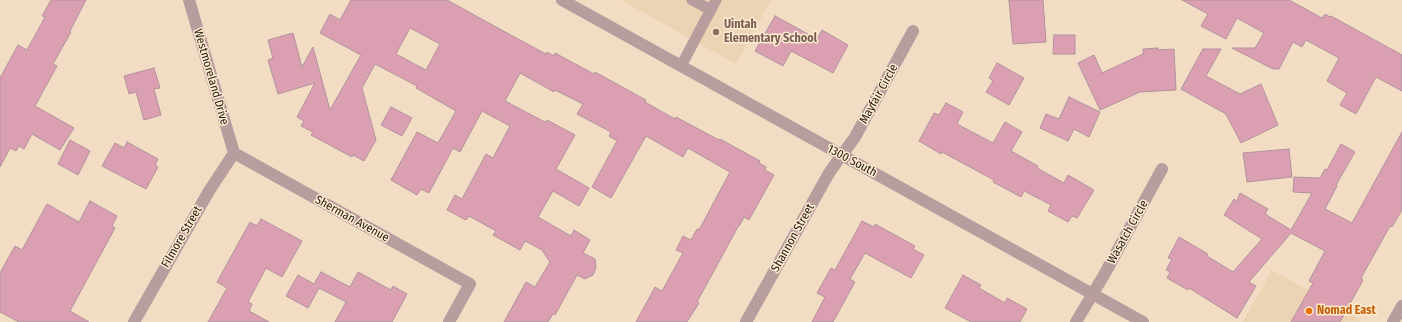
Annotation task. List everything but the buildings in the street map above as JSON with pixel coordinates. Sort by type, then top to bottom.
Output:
[{"type":"street","name":"Westmoreland Drive","points":[[189,0],[234,153]]},
{"type":"street","name":"1300 South","points":[[562,0],[1143,322]]},
{"type":"street","name":"Mayfair Circle","points":[[842,155],[856,137],[913,31]]},
{"type":"street","name":"Sherman Avenue","points":[[234,153],[470,284],[449,322]]},
{"type":"street","name":"Filmore Street","points":[[134,322],[209,191],[234,153]]},
{"type":"street","name":"Shannon Street","points":[[746,322],[829,173],[842,155]]},
{"type":"street","name":"Wasatch Circle","points":[[1076,322],[1104,275],[1162,169]]},
{"type":"lane","points":[[692,0],[711,10]]},
{"type":"lane","points":[[681,66],[716,0]]},
{"type":"shaded area","name":"Uintah Elementary School","points":[[621,0],[771,0],[736,64]]},
{"type":"shaded area","points":[[1272,270],[1361,320],[1360,322],[1243,322]]},
{"type":"place","name":"Uintah Elementary School","points":[[716,32]]},
{"type":"place","name":"Nomad East","points":[[1309,311]]}]
